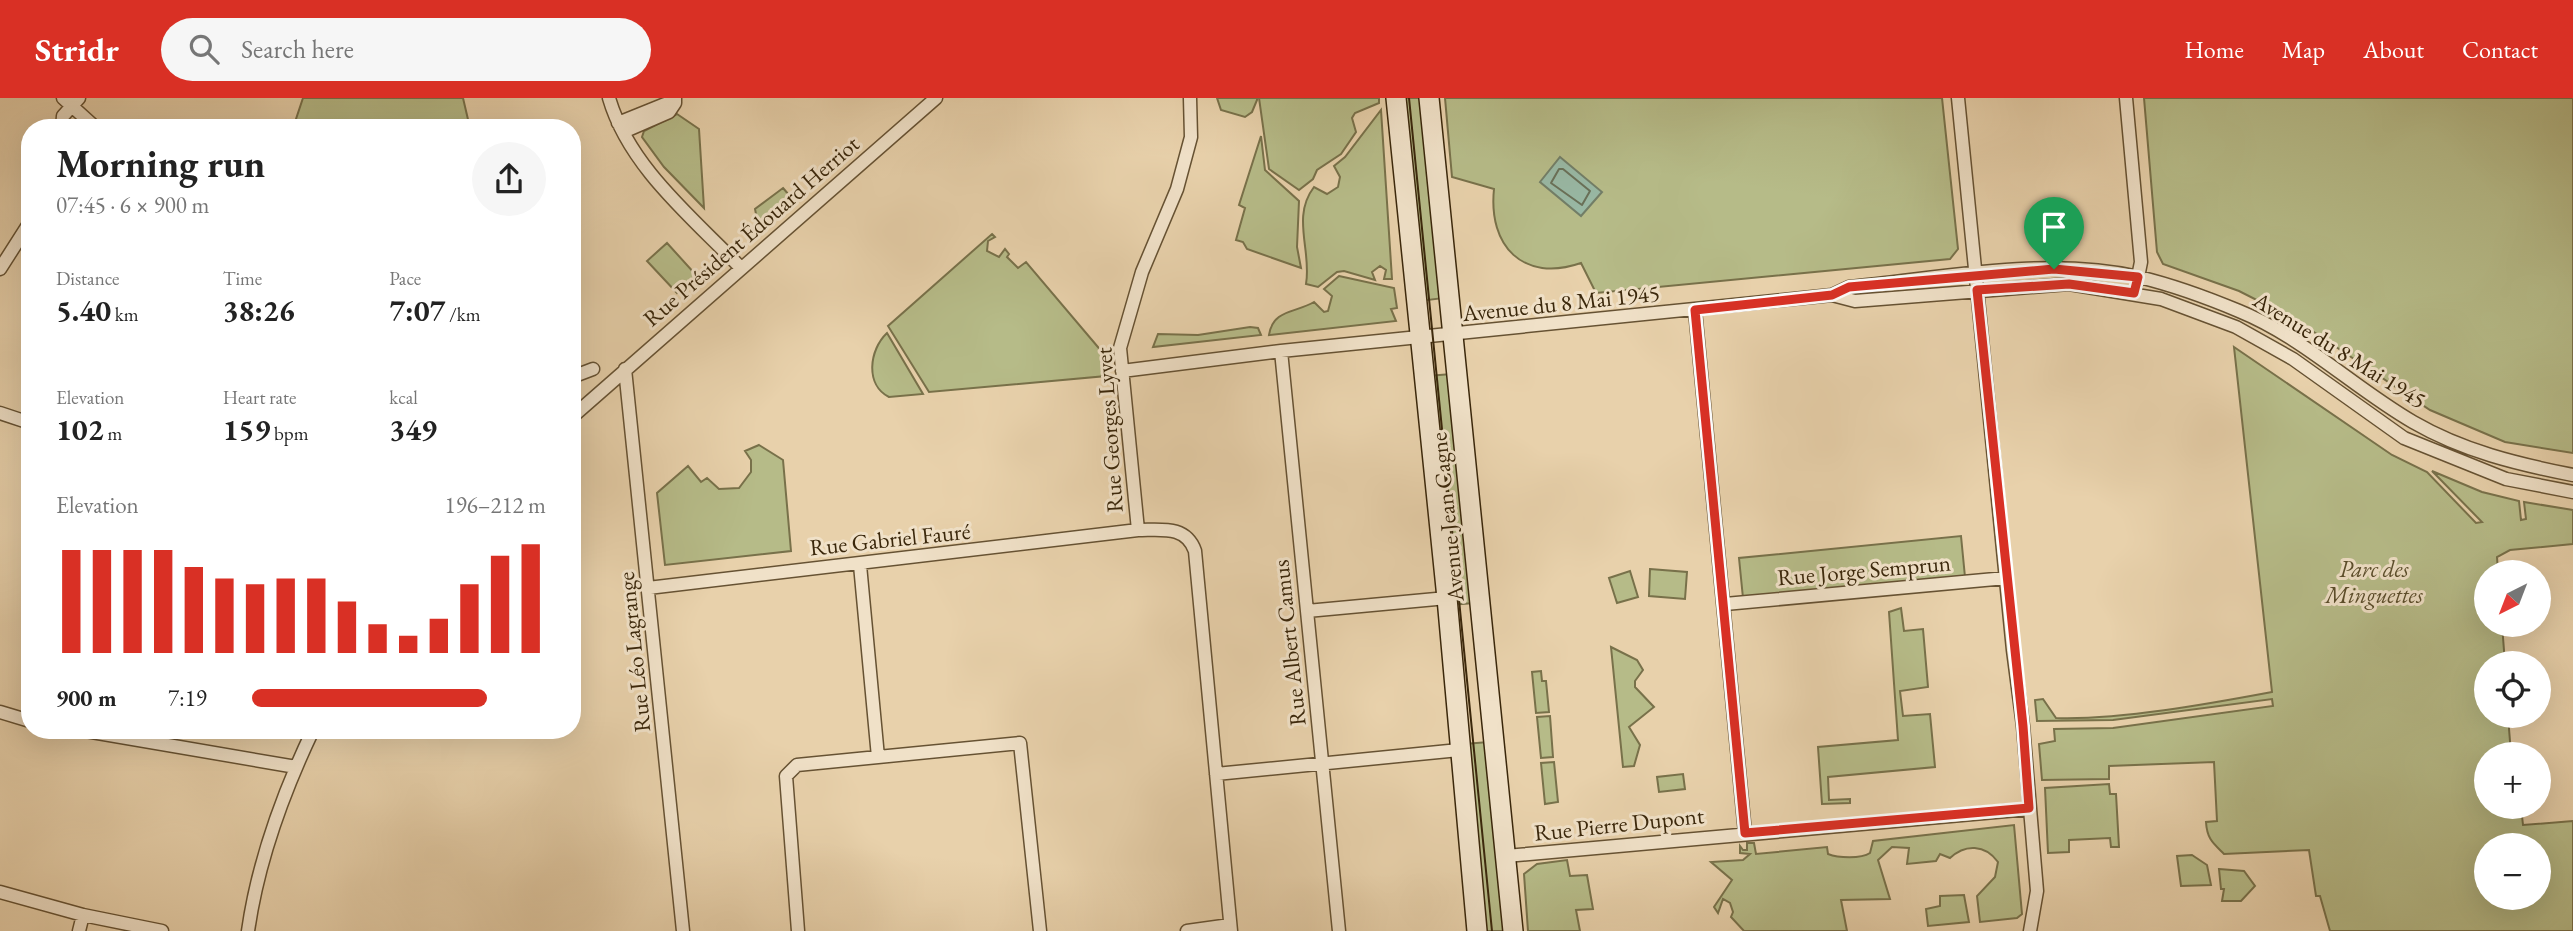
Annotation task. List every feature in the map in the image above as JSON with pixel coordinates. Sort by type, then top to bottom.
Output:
[{"type":"street","points":[[609,98],[620,128],[648,170],[741,268]]},
{"type":"street","name":"Rue Président Édouard Herriot","points":[[581,409],[936,98]]},
{"type":"street","name":"Rue Georges Lyvet","points":[[1189,98],[1191,137],[1177,189],[1126,320],[1120,348],[1138,530],[1181,531],[1191,540],[1195,551],[1231,928]]},
{"type":"street","name":"Avenue Jean Cagne","points":[[1396,98],[1447,598],[1477,931]]},
{"type":"street","name":"Avenue Jean Cagne","points":[[1429,98],[1513,931]]},
{"type":"street","points":[[1958,98],[2023,726],[2037,902],[2030,931]]},
{"type":"street","points":[[2126,98],[2141,262],[2134,293]]},
{"type":"street","points":[[63,119],[71,101],[88,119]]},
{"type":"street","points":[[620,128],[675,101]]},
{"type":"street","points":[[0,269],[21,236]]},
{"type":"street","name":"Avenue du 8 Mai 1945","points":[[1122,371],[1281,351],[1454,336],[1832,295],[1849,287],[2054,269],[2138,277],[2241,312],[2300,345],[2413,422],[2466,448],[2512,463],[2573,474]]},
{"type":"street","name":"Avenue du 8 Mai 1945","points":[[1832,295],[1855,301],[2069,284],[2161,299],[2236,327],[2293,359],[2404,438],[2506,479],[2573,492]]},
{"type":"street","points":[[1695,310],[1745,833]]},
{"type":"street","name":"Rue Albert Camus","points":[[1281,351],[1339,931]]},
{"type":"street","points":[[581,374],[593,369]]},
{"type":"street","name":"Rue Léo Lagrange","points":[[625,369],[683,931]]},
{"type":"street","points":[[0,413],[21,420]]},
{"type":"street","name":"Rue Gabriel Fauré","points":[[648,588],[1138,530]]},
{"type":"street","points":[[860,565],[878,757]]},
{"type":"street","name":"Rue Jorge Semprun","points":[[1725,604],[2006,578]]},
{"type":"street","points":[[1307,611],[1447,598]]},
{"type":"street","points":[[0,712],[21,719]]},
{"type":"street","points":[[133,739],[296,767]]},
{"type":"street","points":[[248,931],[254,892],[296,767],[309,739]]},
{"type":"street","points":[[798,931],[786,776],[797,765],[1020,743],[1040,931]]},
{"type":"street","points":[[1216,774],[1460,750]]},
{"type":"street","name":"Rue Pierre Dupont","points":[[1506,856],[2029,808]]},
{"type":"street","points":[[0,892],[83,915],[162,931]]},
{"type":"street","points":[[79,931],[83,915]]},
{"type":"street","points":[[1187,931],[1231,928]]},
{"type":"green space","points":[[303,98],[463,98],[468,119],[296,119]]},
{"type":"green space","points":[[1217,98],[1257,100],[1252,112],[1245,117],[1221,110]]},
{"type":"green space","points":[[1259,98],[1379,98],[1379,103],[1355,113],[1352,118],[1356,132],[1341,154],[1317,170],[1313,179],[1299,190],[1269,169]]},
{"type":"green space","points":[[1401,98],[1424,98],[1444,298],[1420,301]]},
{"type":"green space","points":[[1445,98],[1942,98],[1958,249],[1950,259],[1596,293],[1581,263],[1560,268],[1542,268],[1526,263],[1514,255],[1504,243],[1497,227],[1494,189],[1452,177]]},
{"type":"green space","points":[[2144,98],[2573,98],[2573,453],[2505,442],[2430,410],[2296,320],[2239,291],[2163,264],[2157,252]]},
{"type":"green space","points":[[1381,110],[1392,279],[1384,279],[1386,270],[1380,266],[1372,272],[1375,280],[1344,271],[1337,272],[1318,287],[1306,284],[1307,259],[1303,222],[1307,198],[1314,187],[1327,194],[1338,187],[1340,177],[1334,166],[1345,157]]},
{"type":"green space","points":[[677,114],[699,129],[704,208],[664,167],[642,137],[644,131]]},
{"type":"green space","points":[[1261,136],[1265,170],[1299,201],[1297,247],[1301,268],[1247,249],[1243,242],[1236,240],[1245,208],[1239,205]]},
{"type":"green space","points":[[783,188],[795,202],[771,224],[758,224],[755,209]]},
{"type":"green space","points":[[992,234],[995,237],[988,241],[987,251],[999,257],[1005,249],[1009,254],[1007,257],[1018,268],[1026,262],[1103,353],[1106,376],[929,392],[888,326]]},
{"type":"green space","points":[[667,243],[696,275],[677,293],[647,261]]},
{"type":"green space","points":[[1339,276],[1394,288],[1397,308],[1391,309],[1396,321],[1269,335],[1275,320],[1286,313],[1314,302],[1324,312],[1328,311],[1332,296],[1324,289]]},
{"type":"green space","points":[[1258,328],[1261,335],[1153,347],[1158,334],[1198,335]]},
{"type":"green space","points":[[887,333],[923,394],[889,397],[881,392],[876,384],[873,358],[876,348]]},
{"type":"green space","name":"Parc des Minguettes","points":[[2234,347],[2392,455],[2427,472],[2476,523],[2482,522],[2432,471],[2482,492],[2519,501],[2521,520],[2526,519],[2524,502],[2573,510],[2573,544],[2510,550],[2497,557],[2497,560],[2474,560],[2474,637],[2503,637],[2504,651],[2474,651],[2474,728],[2509,728],[2510,742],[2474,742],[2474,819],[2522,819],[2523,825],[2573,821],[2573,931],[2330,931],[2320,896],[2316,896],[2309,850],[2224,854],[2211,840],[2206,822],[2217,821],[2214,762],[2109,766],[2109,779],[2042,780],[2039,744],[2055,741],[2054,729],[2113,728],[2273,706],[2272,699],[2113,720],[2037,721],[2035,700],[2043,699],[2056,718],[2108,716],[2272,692]]},
{"type":"green space","points":[[1451,374],[1474,603],[1450,605],[1428,376]]},
{"type":"green space","points":[[759,445],[783,460],[791,551],[665,565],[657,493],[688,466],[701,482],[707,478],[719,489],[739,488],[751,472],[751,460],[745,451]]},
{"type":"green space","points":[[1961,536],[1965,577],[1743,598],[1739,558]]},
{"type":"green space","points":[[1650,569],[1687,572],[1685,599],[1649,596]]},
{"type":"green space","points":[[1630,571],[1638,597],[1617,603],[1609,578]]},
{"type":"green space","points":[[1901,608],[1904,631],[1923,629],[1928,687],[1900,691],[1903,716],[1930,714],[1935,767],[1828,777],[1829,800],[1850,799],[1850,803],[1822,804],[1818,747],[1898,740],[1889,612]]},
{"type":"green space","points":[[1611,647],[1637,660],[1643,670],[1635,681],[1635,687],[1654,707],[1629,727],[1640,745],[1634,766],[1623,767]]},
{"type":"green space","points":[[1541,671],[1542,681],[1546,681],[1549,712],[1536,713],[1532,672]]},
{"type":"green space","points":[[1550,716],[1553,757],[1541,758],[1537,717]]},
{"type":"green space","points":[[1488,742],[1506,931],[1483,931],[1465,744]]},
{"type":"green space","points":[[1554,762],[1558,802],[1545,804],[1541,763]]},
{"type":"green space","points":[[1683,774],[1685,789],[1659,792],[1657,777]]},
{"type":"green space","points":[[2109,784],[2110,794],[2116,794],[2119,847],[2111,847],[2110,838],[2069,840],[2069,852],[2048,853],[2045,788]]},
{"type":"green space","points":[[2014,825],[2022,914],[2017,918],[1980,922],[1977,896],[1995,877],[1998,862],[1987,852],[1975,848],[1962,850],[1950,858],[1940,854],[1936,861],[1907,864],[1909,848],[1892,847],[1878,860],[1890,899],[1841,900],[1847,931],[1744,931],[1731,917],[1733,912],[1730,903],[1723,899],[1718,913],[1714,907],[1732,880],[1711,862],[1743,860],[1750,854],[1740,853],[1740,846],[1747,850],[1747,843],[1754,843],[1756,854],[1827,847],[1828,854],[1855,857],[1870,853],[1873,841]]},
{"type":"green space","points":[[2192,855],[2207,865],[2211,885],[2181,886],[2177,856]]},
{"type":"green space","points":[[1567,860],[1570,876],[1587,875],[1593,909],[1576,910],[1580,931],[1528,931],[1524,874],[1537,864]]},
{"type":"green space","points":[[2219,869],[2244,871],[2255,886],[2241,901],[2222,901],[2224,889],[2221,889]]},
{"type":"green space","points":[[1964,895],[1969,922],[1928,926],[1926,909],[1940,906],[1940,896]]},
{"type":"water","points":[[1560,157],[1602,192],[1581,216],[1540,182]]},
{"type":"tram line","points":[[1409,98],[1492,931]]},
{"type":"route","points":[[2054,269],[2138,277],[2134,293],[2069,284],[1977,290],[2023,726],[2029,808],[1745,833],[1695,310],[1832,295],[1849,287],[2054,269]]}]
